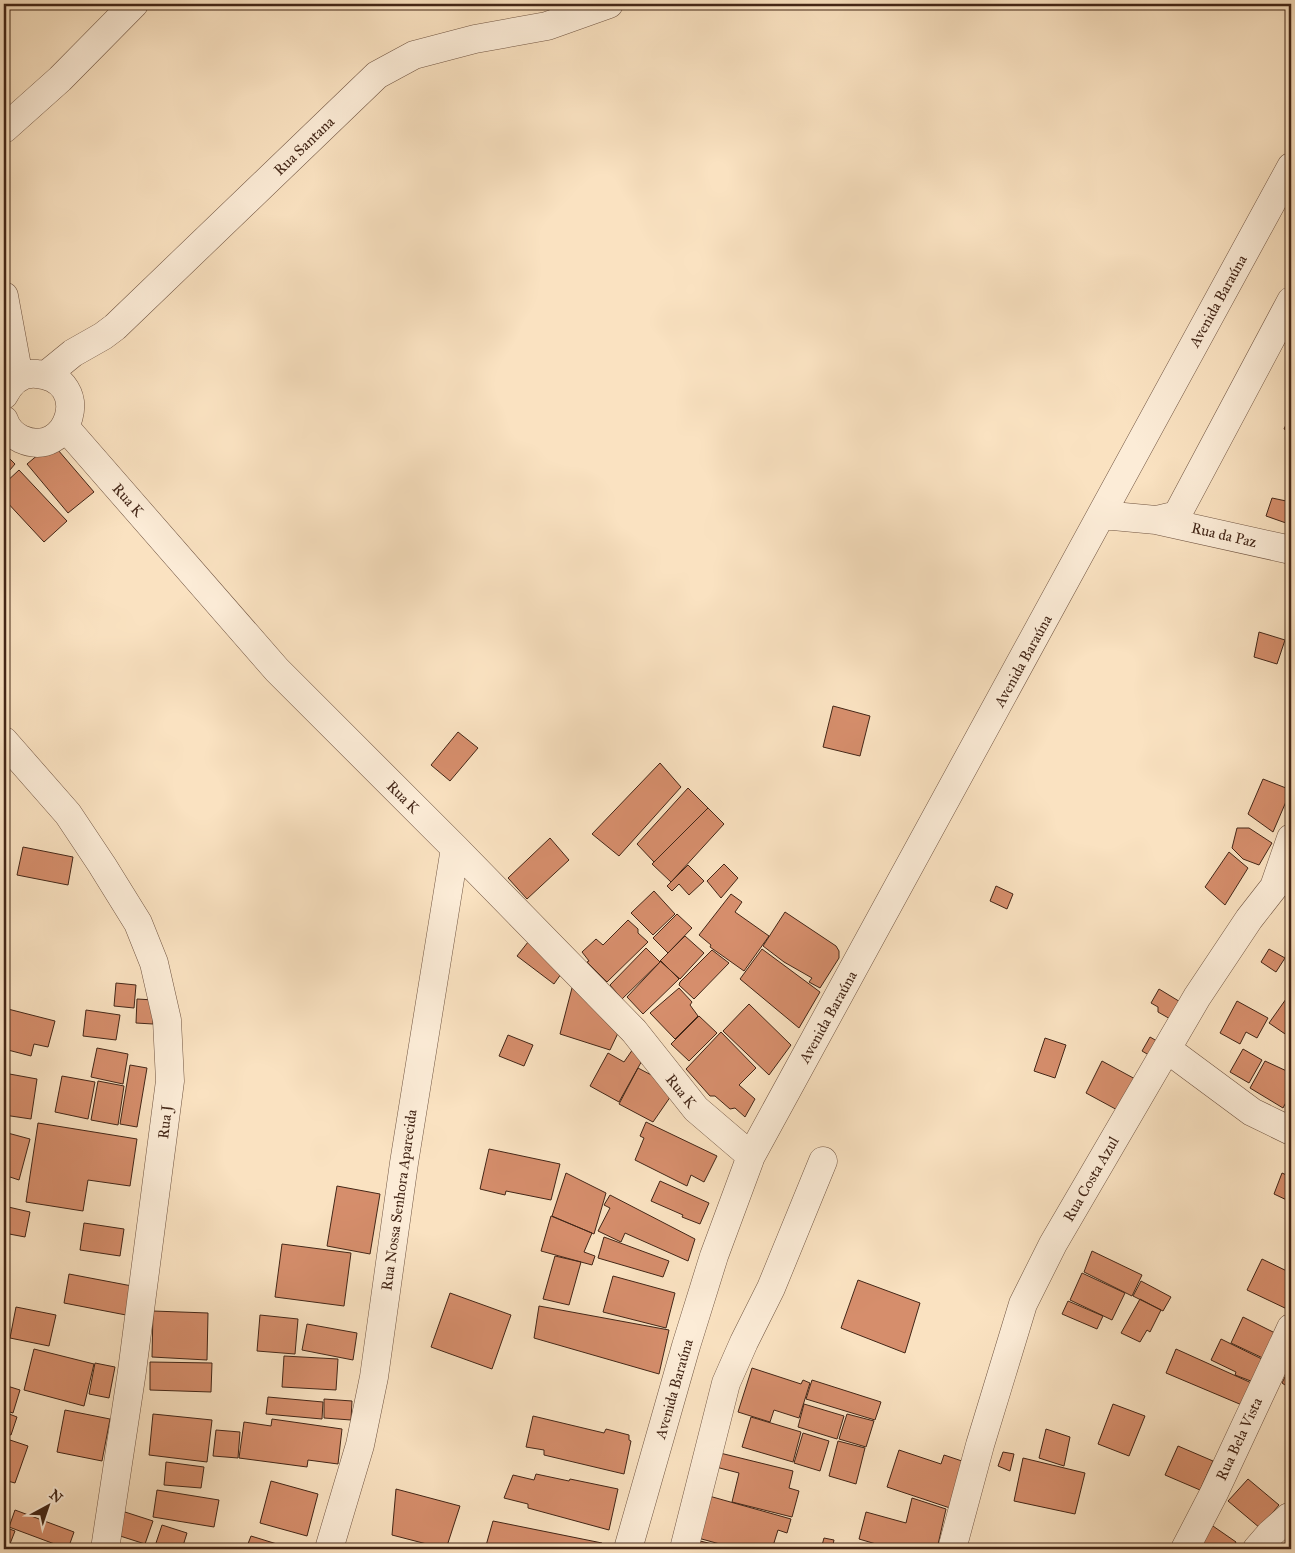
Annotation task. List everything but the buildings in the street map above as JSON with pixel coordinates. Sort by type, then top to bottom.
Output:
[{"type":"street","points":[[4,129],[60,79],[134,4]]},
{"type":"street","name":"Rua Santana","points":[[46,374],[74,353],[115,327],[377,75],[414,55],[475,39],[547,26],[609,4]]},
{"type":"street","name":"Avenida Baraúna","points":[[628,1549],[694,1319],[714,1256],[751,1156],[1291,167]]},
{"type":"street","points":[[4,296],[12,386],[32,373],[46,374],[60,382],[69,396],[71,412],[65,427],[55,437],[42,442],[28,442],[8,435]]},
{"type":"street","points":[[1102,515],[1156,520],[1177,515],[1291,301]]},
{"type":"street","name":"Rua K","points":[[65,427],[277,670],[634,1031],[696,1109],[751,1156]]},
{"type":"street","name":"Rua da Paz","points":[[1156,520],[1291,550]]},
{"type":"street","name":"Rua J","points":[[4,741],[68,814],[138,923],[154,963],[167,1020],[170,1081],[132,1371],[105,1549]]},
{"type":"street","name":"Rua Costa Azul","points":[[952,1549],[980,1445],[1023,1304],[1053,1244],[1197,997],[1249,919],[1274,887],[1291,838]]},
{"type":"street","name":"Rua Nossa Senhora Aparecida","points":[[329,1549],[360,1445],[374,1378],[406,1153],[455,848]]},
{"type":"street","points":[[1167,1049],[1252,1112],[1291,1131]]},
{"type":"street","points":[[684,1549],[726,1383],[771,1288],[823,1161]]},
{"type":"street","name":"Rua Bela Vista","points":[[1184,1549],[1214,1492],[1291,1328]]},
{"type":"street","points":[[1258,1549],[1270,1534],[1289,1517]]}]
